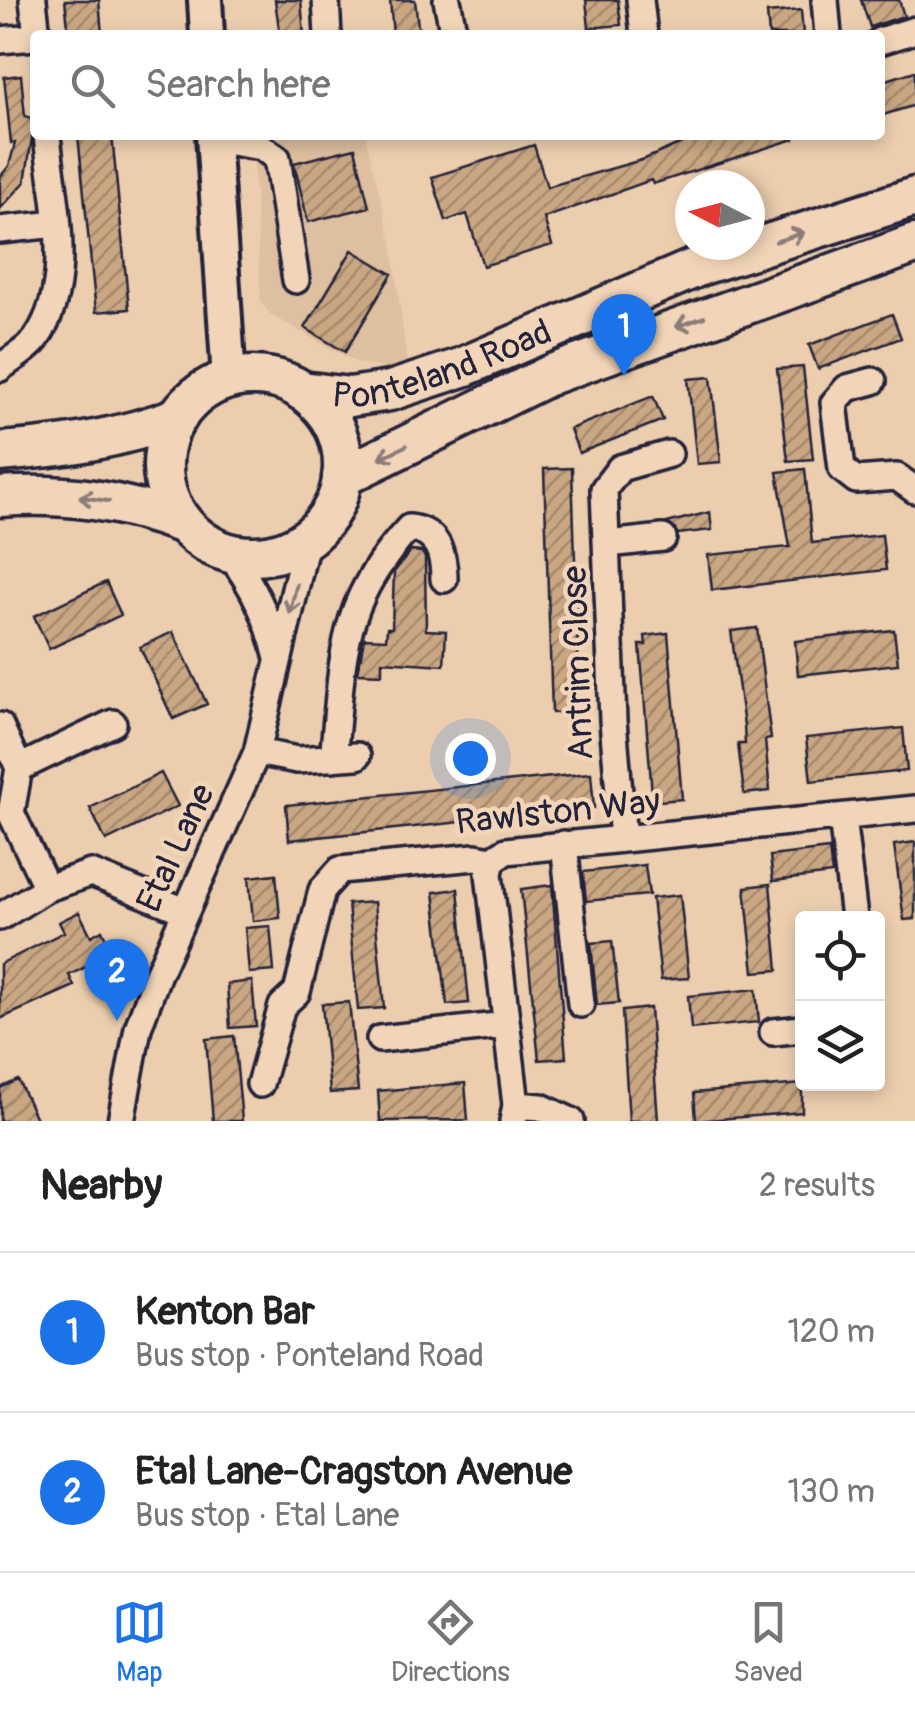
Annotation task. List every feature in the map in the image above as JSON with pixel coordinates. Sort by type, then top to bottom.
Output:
[{"type":"highway","name":"Ponteland Road","points":[[302,391],[350,397],[463,368],[702,265],[915,197]]},
{"type":"highway","name":"Ponteland Road","points":[[342,477],[552,374],[915,244]]},
{"type":"highway","points":[[0,452],[82,445],[127,436],[178,417],[203,392],[229,380],[266,378],[302,391],[330,420],[338,438],[342,477],[336,500],[307,538],[283,552],[256,556],[229,553],[197,537],[171,505],[163,460],[178,417]]},
{"type":"highway","points":[[0,497],[88,497],[143,508],[184,524]]},
{"type":"main road","points":[[205,0],[207,30]]},
{"type":"main road","points":[[213,140],[229,380]]},
{"type":"street","points":[[33,0],[36,30]]},
{"type":"street","points":[[326,0],[328,30]]},
{"type":"street","points":[[447,0],[453,30]]},
{"type":"street","points":[[640,0],[643,30]]},
{"type":"street","points":[[825,0],[828,30]]},
{"type":"street","points":[[885,39],[915,30]]},
{"type":"street","points":[[0,40],[30,37]]},
{"type":"street","points":[[0,368],[35,342],[57,298],[56,224],[48,140]]},
{"type":"street","points":[[227,140],[261,147],[277,158],[296,280]]},
{"type":"street","points":[[0,230],[56,224]]},
{"type":"street","points":[[873,381],[846,388],[834,403],[842,469],[856,480],[897,476],[915,490]]},
{"type":"street","name":"Antrim Close","points":[[623,839],[613,721],[604,489],[620,468],[669,454]]},
{"type":"street","points":[[257,752],[297,760],[345,757],[346,634],[364,584],[409,528],[420,529],[436,541],[444,556],[444,580]]},
{"type":"street","name":"Etal Lane","points":[[121,1121],[138,1028],[185,911],[257,752],[307,538]]},
{"type":"street","name":"Antrim Close","points":[[608,544],[663,538]]},
{"type":"street","name":"Etal Lane","points":[[229,553],[252,586],[269,622],[278,660]]},
{"type":"street","points":[[19,768],[112,723]]},
{"type":"street","points":[[0,726],[19,768],[11,813],[47,888]]},
{"type":"street","name":"Rawlston Way","points":[[260,1084],[282,1006],[297,992],[322,890],[340,870],[475,857],[492,860],[506,850],[915,809]]},
{"type":"street","points":[[842,817],[853,911]]},
{"type":"street","points":[[564,844],[581,1004]]},
{"type":"street","points":[[492,860],[489,874],[515,1113],[540,1107],[571,1121]]},
{"type":"street","points":[[0,917],[47,888],[91,873],[185,911]]},
{"type":"street","points":[[380,1039],[506,1026]]},
{"type":"street","points":[[773,1032],[795,1030]]},
{"type":"shaded area","points":[[252,140],[366,140],[392,243],[407,363],[387,369],[357,363],[271,315],[261,302]]},
{"type":"building","points":[[65,0],[99,0],[102,30],[68,30]]},
{"type":"building","points":[[275,0],[301,0],[304,30],[279,30]]},
{"type":"building","points":[[390,0],[415,0],[418,30],[393,30]]},
{"type":"building","points":[[586,0],[618,0],[621,25],[589,28]]},
{"type":"building","points":[[861,0],[899,0],[904,16],[870,27]]},
{"type":"building","points":[[801,10],[803,30],[769,30],[767,13]]},
{"type":"building","points":[[915,71],[915,105],[885,114],[885,80]]},
{"type":"building","points":[[21,75],[32,140],[25,182],[0,209],[0,177],[9,166],[15,143],[11,143],[4,77]]},
{"type":"building","points":[[79,140],[112,140],[129,309],[96,312]]},
{"type":"building","points":[[688,140],[791,140],[697,170],[675,170],[675,177],[653,184],[651,180],[544,218],[552,245],[483,266],[467,214],[446,221],[432,177],[534,145],[547,187],[645,159]]},
{"type":"building","points":[[355,148],[369,207],[308,222],[294,163]]},
{"type":"building","points":[[352,250],[392,274],[345,352],[305,328]]},
{"type":"building","points":[[892,314],[901,338],[818,369],[809,345]]},
{"type":"building","points":[[803,367],[813,459],[788,461],[777,369]]},
{"type":"building","points":[[711,377],[721,462],[697,464],[688,379]]},
{"type":"building","points":[[653,396],[663,420],[579,453],[570,429]]},
{"type":"building","points":[[572,468],[580,712],[552,713],[544,469]]},
{"type":"building","points":[[805,469],[812,543],[882,535],[886,570],[712,590],[708,555],[790,547],[777,472]]},
{"type":"building","points":[[710,512],[712,530],[678,534],[667,523]]},
{"type":"building","points":[[411,551],[422,552],[425,558],[426,630],[446,631],[444,665],[382,661],[382,674],[358,673],[364,638],[386,639],[387,628],[392,628],[394,572]]},
{"type":"building","points":[[106,582],[121,615],[49,649],[34,616]]},
{"type":"building","points":[[757,628],[771,739],[765,740],[770,791],[744,794],[738,744],[745,744],[744,726],[731,631]]},
{"type":"building","points":[[894,630],[898,664],[798,675],[795,641]]},
{"type":"building","points":[[173,632],[207,704],[173,719],[140,647]]},
{"type":"building","points":[[668,633],[682,799],[660,801],[659,793],[652,794],[640,645],[646,645],[645,636]]},
{"type":"building","points":[[903,728],[907,771],[811,781],[806,738]]},
{"type":"building","points":[[161,773],[178,806],[106,841],[90,808]]},
{"type":"building","points":[[591,773],[594,808],[289,840],[286,805]]},
{"type":"building","points":[[915,842],[915,919],[904,920],[894,845]]},
{"type":"building","points":[[829,849],[832,874],[773,881],[770,856]]},
{"type":"building","points":[[645,865],[649,895],[586,901],[583,872]]},
{"type":"building","points":[[276,874],[280,918],[253,921],[249,877]]},
{"type":"building","points":[[770,884],[778,970],[754,972],[745,887]]},
{"type":"building","points":[[552,885],[566,1058],[539,1060],[521,889]]},
{"type":"building","points":[[458,889],[469,1003],[447,1005],[434,892]]},
{"type":"building","points":[[680,895],[689,978],[661,980],[652,898]]},
{"type":"building","points":[[374,902],[384,1008],[358,1010],[348,904]]},
{"type":"building","points":[[79,912],[91,936],[102,930],[113,954],[69,975],[74,986],[0,1019],[0,964],[64,932],[59,922]]},
{"type":"building","points":[[270,926],[274,971],[249,973],[245,928]]},
{"type":"building","points":[[612,941],[619,1003],[597,1005],[591,943]]},
{"type":"building","points":[[252,981],[256,1026],[230,1028],[227,984]]},
{"type":"building","points":[[756,989],[759,1022],[691,1029],[688,996]]},
{"type":"building","points":[[349,1002],[358,1091],[330,1093],[322,1004]]},
{"type":"building","points":[[650,1008],[658,1121],[629,1121],[622,1011]]},
{"type":"building","points":[[234,1036],[242,1121],[213,1121],[206,1039]]},
{"type":"building","points":[[18,1080],[37,1121],[0,1121],[0,1088]]},
{"type":"building","points":[[465,1083],[468,1120],[380,1121],[378,1091]]},
{"type":"building","points":[[795,1085],[795,1091],[802,1091],[802,1112],[696,1121],[694,1093]]},
{"type":"place","name":"Kenton Bar","points":[[624,376]]},
{"type":"place","name":"Etal Lane-Cragston Avenue","points":[[117,1021]]}]
